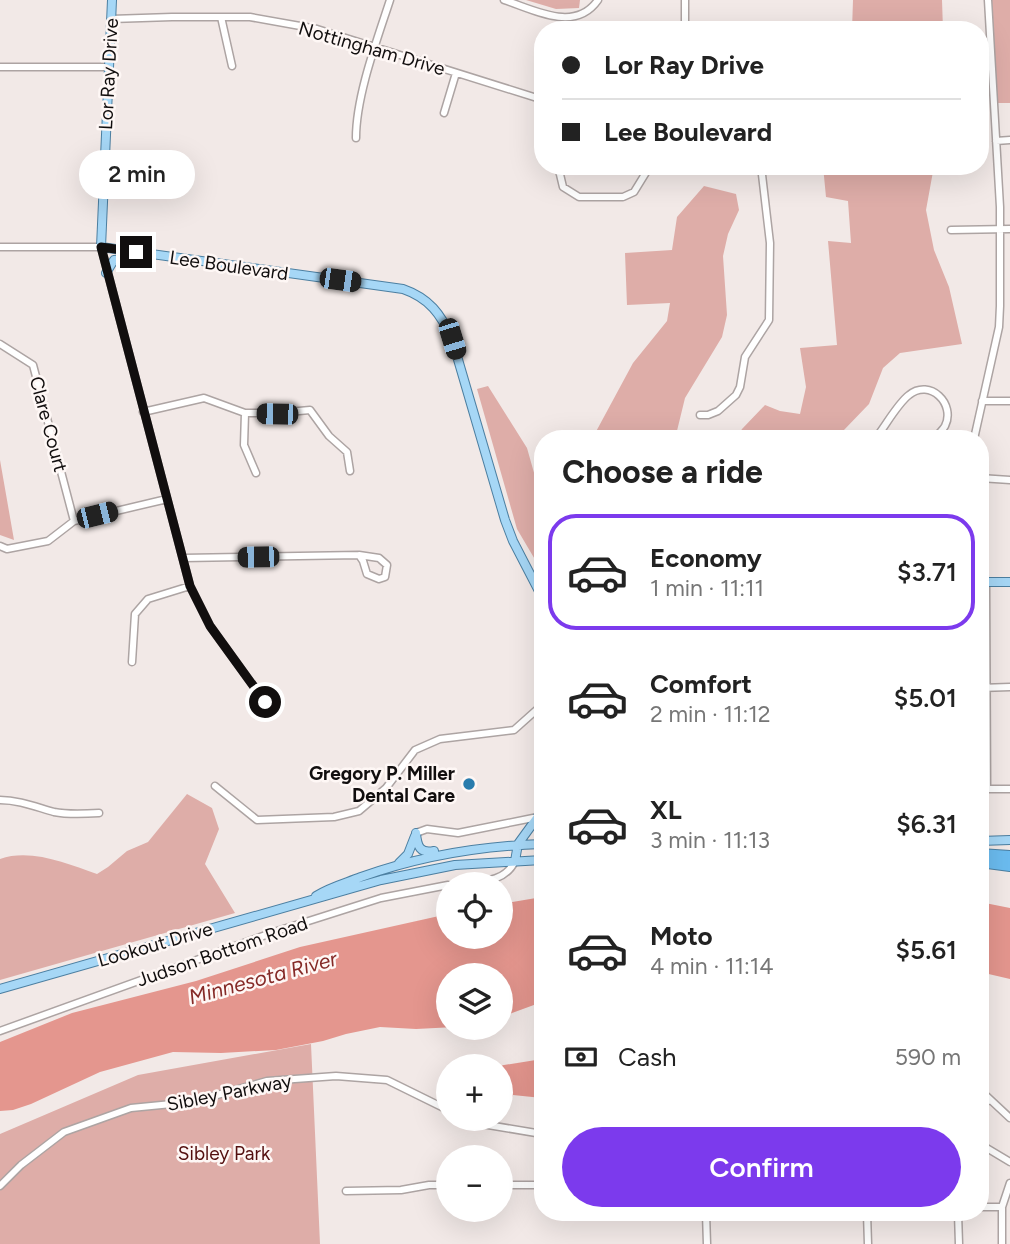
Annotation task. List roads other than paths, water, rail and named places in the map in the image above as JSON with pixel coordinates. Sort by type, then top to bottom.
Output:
[{"type":"highway","points":[[989,855],[1010,856]]},
{"type":"highway","points":[[989,863],[1010,866]]},
{"type":"main road","name":"Lor Ray Drive","points":[[101,247],[112,0]]},
{"type":"main road","name":"Lee Boulevard","points":[[101,247],[403,289],[416,293],[429,302],[439,313],[452,339],[505,520],[534,582]]},
{"type":"main road","points":[[106,273],[114,260],[163,256]]},
{"type":"main road","points":[[989,582],[1010,582]]},
{"type":"main road","points":[[514,860],[518,844],[534,822]]},
{"type":"main road","points":[[416,833],[416,843],[424,852],[464,845],[489,847]]},
{"type":"main road","points":[[398,864],[408,854],[416,833]]},
{"type":"main road","points":[[989,841],[1010,840]]},
{"type":"main road","name":"Lookout Drive","points":[[310,899],[324,891],[398,864],[489,847],[534,844]]},
{"type":"main road","name":"Lookout Drive","points":[[0,989],[310,899],[423,871],[455,865],[534,860]]},
{"type":"street","points":[[356,138],[356,121],[374,47],[390,0]]},
{"type":"street","points":[[504,0],[566,19],[589,12],[598,0]]},
{"type":"street","points":[[685,0],[685,21]]},
{"type":"street","points":[[977,430],[1004,316],[988,0]]},
{"type":"street","points":[[221,17],[232,66]]},
{"type":"street","name":"Nottingham Drive","points":[[111,19],[250,17],[317,29],[534,97]]},
{"type":"street","points":[[0,67],[108,68]]},
{"type":"street","points":[[444,113],[456,73]]},
{"type":"street","points":[[996,141],[1010,140]]},
{"type":"street","points":[[560,175],[563,187],[579,197],[623,197],[634,192],[644,175]]},
{"type":"street","points":[[700,415],[718,411],[736,395],[745,357],[769,320],[770,243],[763,175]]},
{"type":"street","points":[[951,230],[1010,229]]},
{"type":"street","name":"Lee Boulevard","points":[[0,247],[101,247]]},
{"type":"street","name":"Lor Ray Drive","points":[[101,247],[190,586],[210,626],[265,702]]},
{"type":"street","name":"Clare Court","points":[[0,344],[33,365],[74,521]]},
{"type":"street","points":[[882,430],[909,395],[920,389],[931,390],[940,395],[946,406],[947,418],[941,430]]},
{"type":"street","points":[[143,412],[204,398],[245,413],[277,414],[310,410],[329,436],[347,452],[350,471]]},
{"type":"street","points":[[982,401],[1010,401]]},
{"type":"street","points":[[245,413],[244,445],[256,473]]},
{"type":"street","points":[[989,479],[1010,480]]},
{"type":"street","points":[[0,546],[6,548],[48,541],[74,521],[167,499]]},
{"type":"street","points":[[183,558],[359,555],[383,560],[387,565],[385,577],[379,579],[367,574],[359,555]]},
{"type":"street","points":[[132,662],[135,614],[148,598],[190,586]]},
{"type":"street","points":[[989,688],[1010,687]]},
{"type":"street","points":[[215,786],[257,820],[334,817],[359,811],[386,788],[415,750],[440,739],[514,730],[534,712]]},
{"type":"street","points":[[989,789],[1010,789]]},
{"type":"street","points":[[0,800],[14,800],[57,812],[80,815],[99,813]]},
{"type":"street","points":[[416,833],[426,829],[458,833],[534,815]]},
{"type":"street","points":[[508,872],[514,860]]},
{"type":"street","name":"Judson Bottom Road","points":[[0,1031],[274,932],[381,898],[436,887]]},
{"type":"street","name":"Sibley Parkway","points":[[0,1186],[21,1165],[64,1132],[131,1108],[192,1102],[267,1081],[335,1076],[387,1080],[436,1104]]},
{"type":"street","points":[[990,1100],[1010,1118]]},
{"type":"street","points":[[513,1129],[534,1132]]},
{"type":"street","points":[[989,1149],[1010,1162]]},
{"type":"street","points":[[1002,1244],[1002,1207],[1010,1183]]},
{"type":"street","points":[[346,1191],[401,1190],[436,1185]]},
{"type":"street","points":[[513,1185],[534,1185]]},
{"type":"street","points":[[989,1207],[1002,1207]]},
{"type":"street","points":[[706,1221],[707,1244]]},
{"type":"street","points":[[867,1221],[867,1244]]},
{"type":"street","points":[[958,1221],[959,1244]]},
{"type":"water","name":"Minnesota River","points":[[534,898],[534,1005],[513,1013],[513,963],[436,963],[436,1028],[380,1027],[276,1050],[173,1052],[100,1072],[31,1104],[0,1111],[0,1042],[72,1013],[196,981],[300,947],[436,917],[436,949],[513,949],[513,902]]},
{"type":"water","points":[[989,904],[1010,908],[1010,979],[989,974]]},
{"type":"water","points":[[534,1060],[534,1097],[513,1095],[513,1064]]},
{"type":"place","name":"Gregory P. Miller Dental Care","points":[[469,784]]},
{"type":"park label","name":"Sibley Park","points":[[224,1153]]}]
